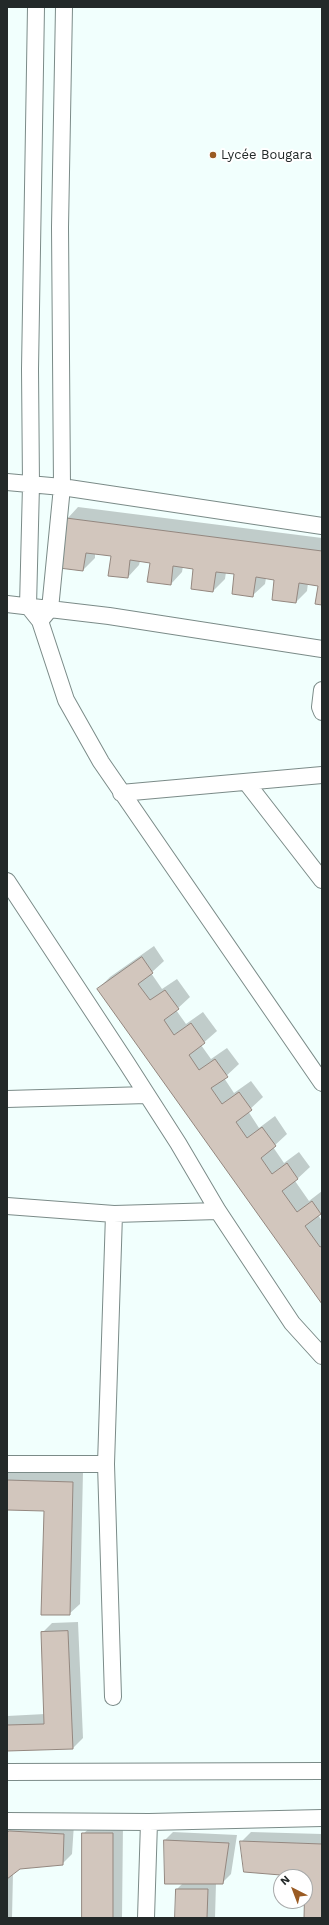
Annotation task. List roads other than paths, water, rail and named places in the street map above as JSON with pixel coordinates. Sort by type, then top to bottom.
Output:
[{"type":"street","points":[[28,606],[31,486],[30,369],[36,7]]},
{"type":"street","points":[[64,7],[60,227],[62,487],[45,615],[66,700],[101,762],[121,793],[316,1064],[322,1083]]},
{"type":"street","points":[[7,482],[31,486],[62,487],[322,526]]},
{"type":"street","points":[[7,604],[28,606],[45,615],[109,616],[322,649]]},
{"type":"street","points":[[322,690],[320,707],[322,712]]},
{"type":"street","points":[[121,793],[322,775]]},
{"type":"street","points":[[246,782],[322,880]]},
{"type":"street","points":[[7,881],[147,1095],[218,1211],[292,1323],[322,1356]]},
{"type":"street","points":[[7,1099],[147,1095]]},
{"type":"street","points":[[7,1206],[114,1214],[218,1211]]},
{"type":"street","points":[[113,1697],[106,1464],[114,1214]]},
{"type":"street","points":[[7,1464],[106,1464]]},
{"type":"street","points":[[7,1772],[322,1771]]},
{"type":"street","points":[[7,1821],[149,1822],[322,1818]]},
{"type":"street","points":[[146,1918],[149,1822]]},
{"type":"place","name":"Lycée Bougara","points":[[213,155]]}]
